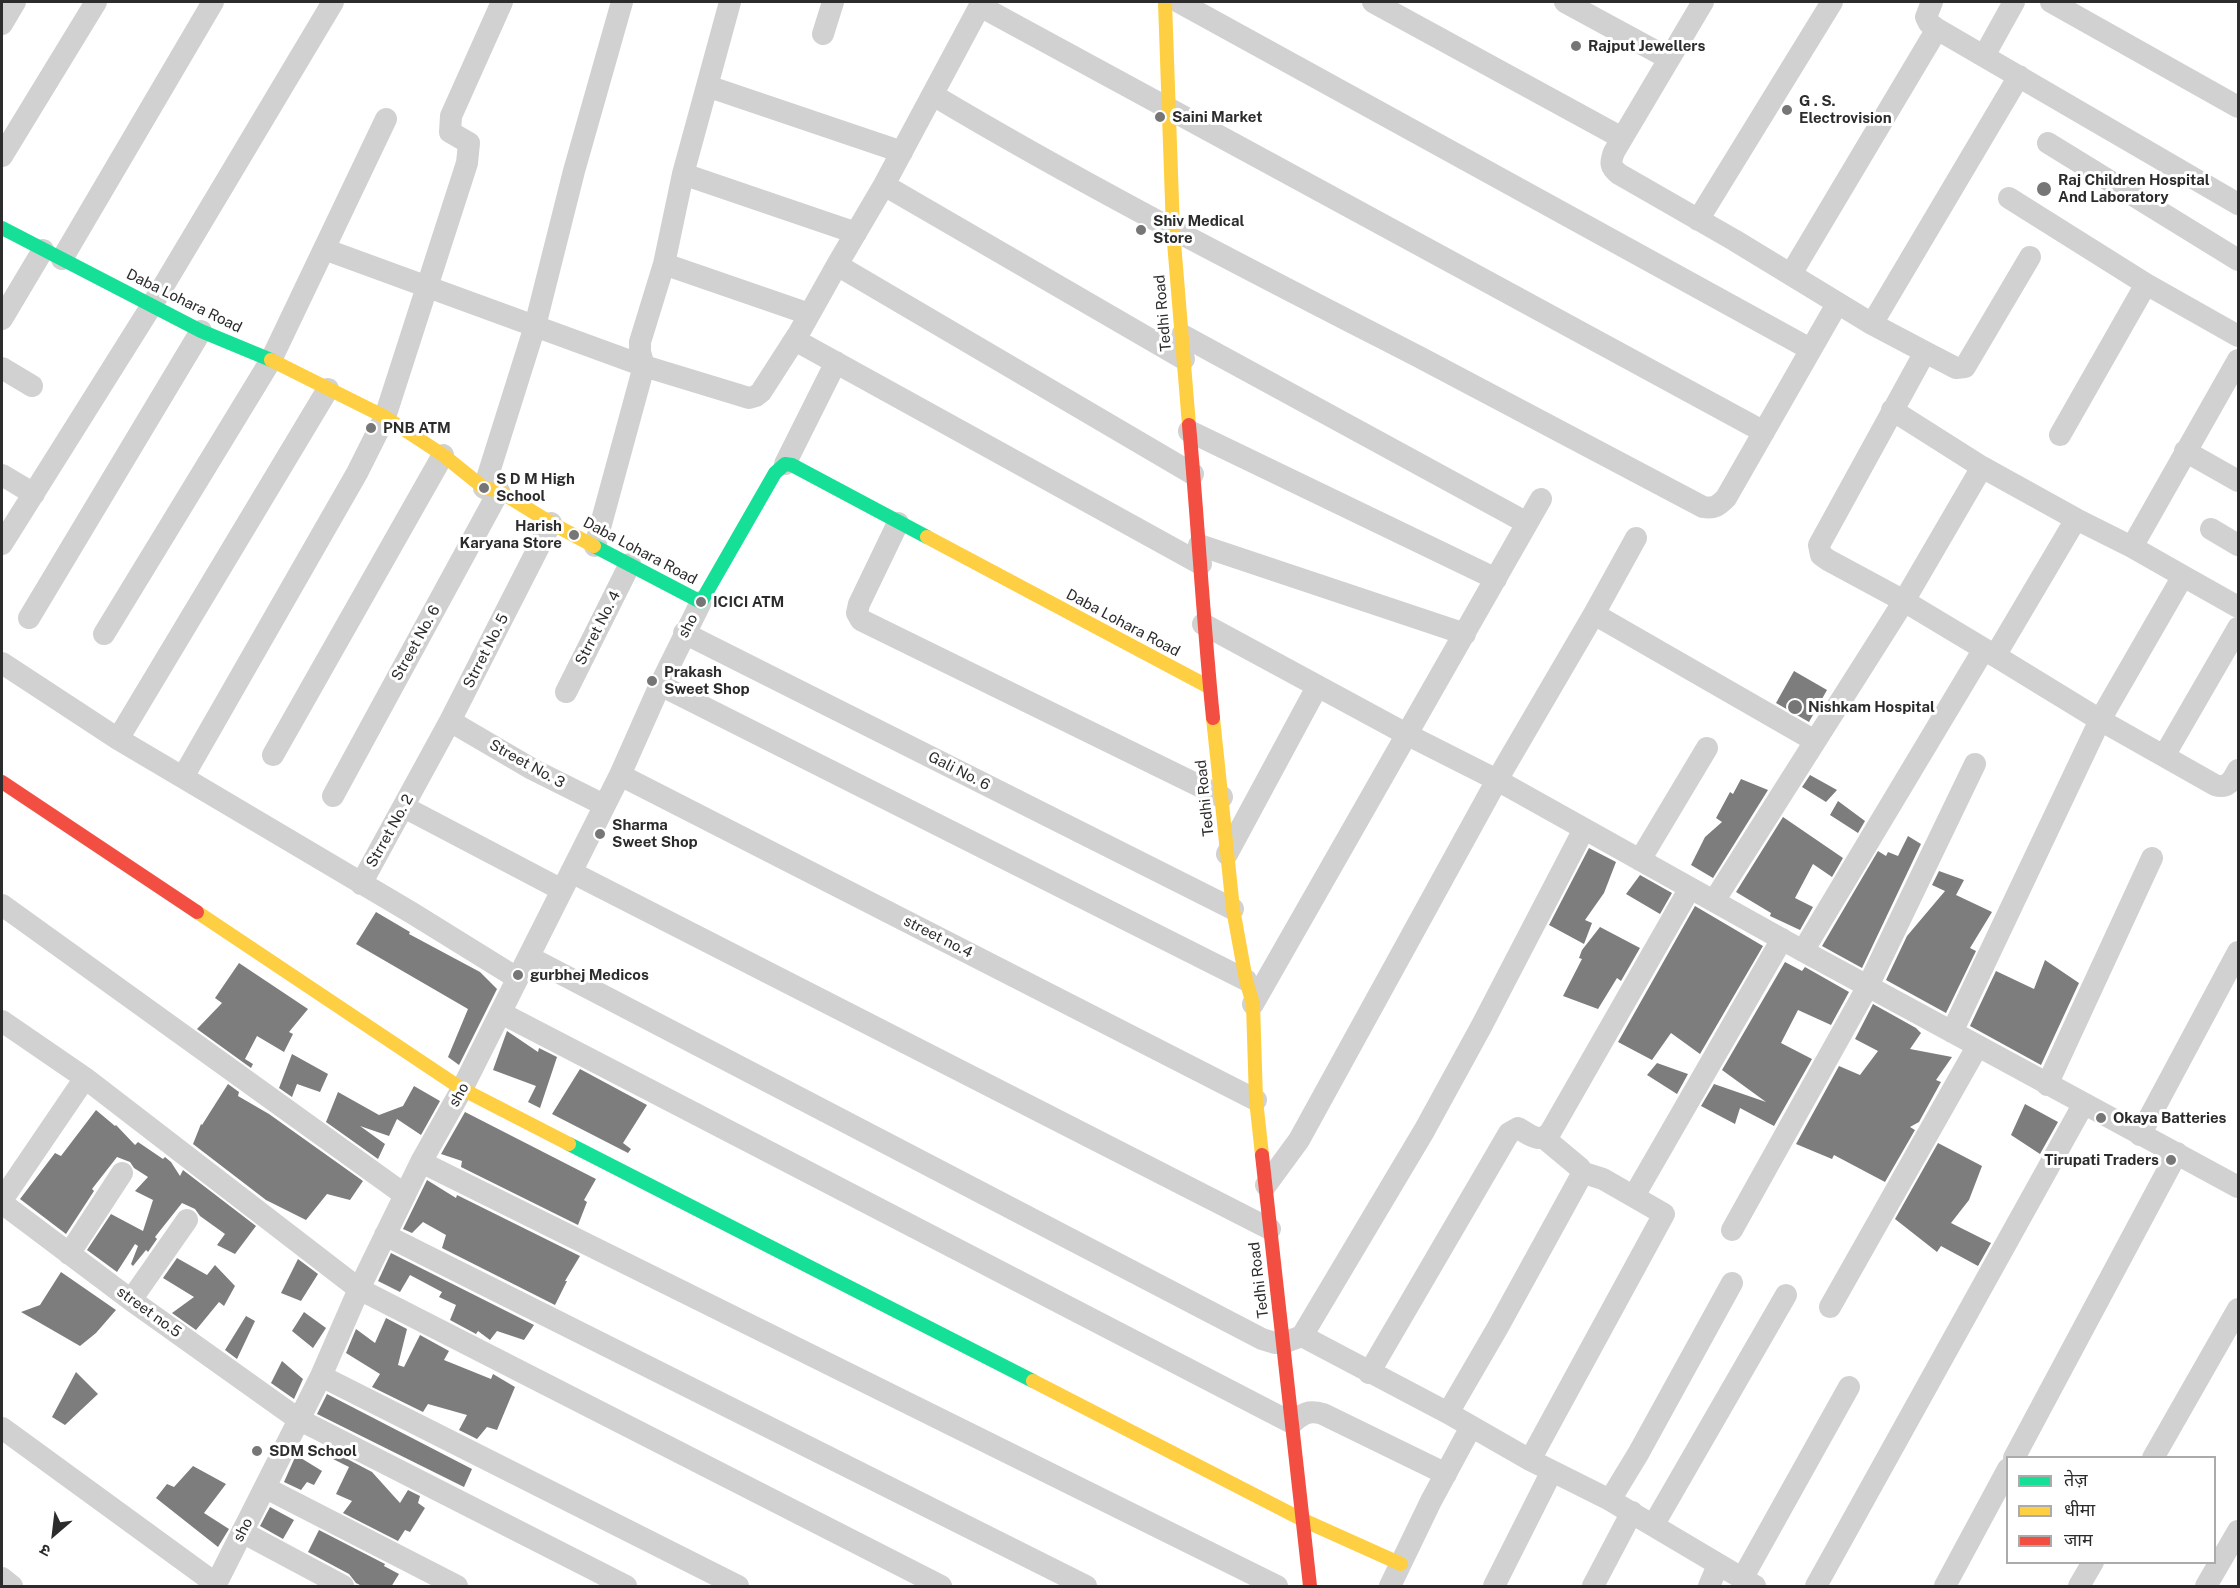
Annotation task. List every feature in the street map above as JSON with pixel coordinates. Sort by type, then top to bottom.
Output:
[{"type":"street","points":[[2,24],[15,2]]},
{"type":"street","points":[[2,156],[96,2]]},
{"type":"street","points":[[2,319],[52,255],[213,2]]},
{"type":"street","points":[[2,544],[152,305],[333,2]]},
{"type":"street","points":[[183,777],[357,473],[385,417],[467,163],[469,143],[450,132],[451,116],[502,2]]},
{"type":"street","name":"Street No. 6","points":[[333,796],[492,489],[574,171],[622,2]]},
{"type":"street","points":[[595,546],[644,366],[640,342],[664,264],[683,174],[730,2]]},
{"type":"street","points":[[823,34],[832,2]]},
{"type":"street","name":"Tedhi Road","points":[[1165,2],[1173,230],[1200,554],[1203,624],[1233,909],[1246,980],[1253,1004],[1256,1100],[1270,1229],[1293,1340],[1292,1423],[1310,1587]]},
{"type":"street","points":[[1179,2],[1810,349]]},
{"type":"street","points":[[1372,2],[1622,138]]},
{"type":"street","points":[[1565,2],[1668,58]]},
{"type":"street","points":[[1703,2],[1668,58],[1610,161],[1612,168],[1619,174],[1791,274],[1837,304],[1956,368],[1965,367],[2030,257]]},
{"type":"street","points":[[1698,220],[1832,2]]},
{"type":"street","points":[[1932,2],[1926,17],[1929,23],[1937,29],[2238,204]]},
{"type":"street","points":[[1984,56],[2013,2]]},
{"type":"street","points":[[2051,2],[2238,107]]},
{"type":"street","points":[[324,249],[644,366],[748,398],[761,392],[797,336],[884,185],[981,4],[1764,432]]},
{"type":"street","points":[[1791,274],[1937,29]]},
{"type":"street","points":[[1872,324],[2019,76]]},
{"type":"street","points":[[707,86],[902,152]]},
{"type":"street","points":[[933,95],[1173,230],[1582,441],[1703,507],[1719,506],[1726,498],[1837,304]]},
{"type":"street","points":[[104,634],[271,360],[386,119]]},
{"type":"street","points":[[2048,143],[2238,260]]},
{"type":"street","points":[[683,174],[856,233]]},
{"type":"street","points":[[884,185],[1184,359]]},
{"type":"street","points":[[2009,198],[2146,284],[2238,336]]},
{"type":"street","name":"Daba Lohara Road","points":[[2,228],[201,331],[271,360],[385,417],[492,489],[551,523],[701,602],[775,473],[785,464],[792,465],[1209,687]]},
{"type":"street","points":[[664,264],[809,314]]},
{"type":"street","points":[[837,265],[1193,474]]},
{"type":"street","points":[[2060,435],[2146,284]]},
{"type":"street","points":[[28,618],[201,331]]},
{"type":"street","points":[[1182,335],[1527,524]]},
{"type":"street","points":[[797,336],[795,340],[1200,554],[1465,634]]},
{"type":"street","points":[[1925,352],[1831,520],[1819,545],[1818,550],[1821,555],[1905,601],[2100,720],[2221,787],[2230,784],[2238,770]]},
{"type":"street","points":[[2132,547],[2238,361]]},
{"type":"street","points":[[785,464],[836,362]]},
{"type":"street","points":[[2,368],[32,386]]},
{"type":"street","points":[[118,740],[328,389]]},
{"type":"street","points":[[1892,411],[1982,467],[2238,607]]},
{"type":"street","points":[[1190,431],[1496,579]]},
{"type":"street","points":[[2185,451],[2238,481]]},
{"type":"street","points":[[273,755],[443,455]]},
{"type":"street","points":[[1714,901],[1905,601],[1982,467]]},
{"type":"street","points":[[2,475],[34,494]]},
{"type":"street","points":[[1253,1004],[1541,499]]},
{"type":"street","points":[[1803,951],[1989,653],[2076,519]]},
{"type":"street","name":"Strret No. 5","points":[[419,779],[551,523]]},
{"type":"street","points":[[898,523],[859,604],[857,613],[861,620],[1222,797]]},
{"type":"street","points":[[2211,529],[2238,545]]},
{"type":"street","points":[[1266,1185],[1299,1140],[1497,780],[1636,538]]},
{"type":"street","name":"Strret No. 4","points":[[566,692],[630,564]]},
{"type":"street","points":[[1952,1032],[2100,720],[2183,576]]},
{"type":"street","name":"sho","points":[[216,1585],[321,1376],[359,1288],[421,1162],[462,1089],[620,775],[684,633],[701,602]]},
{"type":"street","points":[[1594,614],[1815,741]]},
{"type":"street","points":[[1203,624],[1317,687],[1497,780],[1977,1047],[2238,1187]]},
{"type":"street","points":[[2164,756],[2238,628]]},
{"type":"street","name":"Gali No. 6","points":[[684,633],[1233,909]]},
{"type":"street","points":[[2,663],[118,740],[517,978]]},
{"type":"street","points":[[660,685],[1246,980]]},
{"type":"street","points":[[1227,854],[1317,687]]},
{"type":"street","name":"Street No. 3","points":[[450,721],[532,769],[604,806]]},
{"type":"street","points":[[1640,861],[1707,748]]},
{"type":"street","points":[[1732,1230],[1868,986],[1975,764]]},
{"type":"street","name":"street no.4","points":[[620,775],[1256,1100]]},
{"type":"street","name":"Strret No. 2","points":[[361,884],[419,779]]},
{"type":"street","points":[[2,782],[462,1089],[1303,1520],[1401,1564]]},
{"type":"street","points":[[404,807],[567,881],[1270,1229]]},
{"type":"street","points":[[1293,1340],[1430,1120],[1584,830]]},
{"type":"street","points":[[2047,1085],[2152,858]]},
{"type":"street","points":[[1544,1138],[1557,1121],[1690,888]]},
{"type":"street","points":[[2,905],[405,1195]]},
{"type":"street","points":[[1634,1196],[1782,939]]},
{"type":"street","points":[[2140,1136],[2238,951]]},
{"type":"street","points":[[529,957],[1263,1339],[1275,1343],[1293,1340],[1369,1373],[1448,1413],[1530,1460],[1654,1524],[1749,1583],[1849,1388]]},
{"type":"street","points":[[501,1013],[1292,1423],[1302,1414],[1311,1411],[1323,1414],[1446,1474]]},
{"type":"street","points":[[2,1021],[85,1078],[359,1288],[941,1587]]},
{"type":"street","points":[[1830,1307],[1977,1047]]},
{"type":"street","points":[[2,1202],[85,1078]]},
{"type":"street","points":[[1816,1587],[2083,1105]]},
{"type":"street","points":[[1369,1373],[1509,1133],[1518,1128],[1535,1138],[1544,1138],[1580,1168],[1581,1172],[1573,1193],[1448,1413]]},
{"type":"street","points":[[2015,1456],[2177,1153]]},
{"type":"street","points":[[421,1162],[1277,1587]]},
{"type":"street","points":[[1530,1460],[1664,1214],[1603,1179],[1581,1172]]},
{"type":"street","points":[[69,1254],[122,1173]]},
{"type":"street","name":"street no.5","points":[[2,1202],[131,1300],[298,1419],[626,1587]]},
{"type":"street","points":[[131,1300],[187,1220]]},
{"type":"street","points":[[385,1235],[1086,1587]]},
{"type":"street","points":[[1610,1500],[1638,1454],[1732,1283]]},
{"type":"street","points":[[1654,1524],[1786,1295]]},
{"type":"street","points":[[2154,1456],[2238,1309]]},
{"type":"street","points":[[321,1376],[738,1587]]},
{"type":"street","points":[[1390,1587],[1471,1427]]},
{"type":"street","points":[[2,1428],[216,1585]]},
{"type":"street","points":[[1494,1587],[1552,1471]]},
{"type":"street","points":[[1945,1587],[2006,1471]]},
{"type":"street","points":[[266,1488],[457,1587]]},
{"type":"street","points":[[1593,1587],[1632,1512]]},
{"type":"street","points":[[2206,1587],[2238,1531]]},
{"type":"street","points":[[242,1532],[344,1587]]},
{"type":"street","points":[[2079,1587],[2092,1564]]},
{"type":"street","points":[[1709,1587],[1718,1565]]},
{"type":"street","points":[[2,1578],[12,1587]]},
{"type":"building","points":[[1794,671],[1827,690],[1809,722],[1776,703]]},
{"type":"building","points":[[1810,775],[1837,790],[1826,802],[1802,787]]},
{"type":"building","points":[[1741,779],[1768,790],[1713,878],[1691,865],[1705,837],[1722,822],[1716,818],[1730,792],[1733,794]]},
{"type":"building","points":[[1838,801],[1865,821],[1858,833],[1830,815]]},
{"type":"building","points":[[1783,817],[1843,858],[1832,877],[1813,864],[1795,898],[1813,907],[1800,930],[1770,916],[1771,913],[1736,892]]},
{"type":"building","points":[[1908,836],[1921,844],[1862,968],[1822,946],[1878,851],[1886,856],[1888,852],[1898,856]]},
{"type":"building","points":[[1589,848],[1616,862],[1604,893],[1585,920],[1592,923],[1584,944],[1549,925]]},
{"type":"building","points":[[1939,871],[1964,880],[1956,895],[1992,912],[1970,948],[1976,951],[1946,1013],[1886,980],[1907,936],[1945,891],[1932,885]]},
{"type":"building","points":[[1640,875],[1672,893],[1660,914],[1626,894]]},
{"type":"building","points":[[1695,906],[1763,946],[1700,1054],[1671,1033],[1652,1060],[1618,1042]]},
{"type":"building","points":[[376,912],[410,932],[409,934],[480,972],[497,989],[459,1065],[448,1057],[468,1009],[356,944]]},
{"type":"building","points":[[1600,927],[1640,948],[1621,981],[1617,978],[1598,1009],[1563,996],[1582,959],[1579,958],[1582,950]]},
{"type":"building","points":[[2045,960],[2079,983],[2041,1065],[1970,1026],[1996,971],[2034,989]]},
{"type":"building","points":[[1785,962],[1802,971],[1805,967],[1849,992],[1831,1025],[1798,1010],[1781,1043],[1812,1059],[1774,1126],[1740,1108],[1735,1124],[1701,1106],[1714,1084],[1766,1102],[1722,1070]]},
{"type":"building","points":[[239,963],[308,1009],[289,1032],[293,1034],[284,1052],[257,1036],[245,1059],[253,1064],[251,1068],[197,1029],[222,1003],[215,998]]},
{"type":"building","points":[[1873,1004],[1921,1033],[1910,1049],[1952,1057],[1936,1080],[1941,1082],[1919,1122],[1910,1127],[1915,1130],[1885,1182],[1834,1155],[1832,1159],[1796,1144],[1839,1066],[1860,1075],[1878,1051],[1855,1039]]},
{"type":"building","points":[[507,1031],[538,1052],[539,1048],[557,1057],[540,1108],[528,1102],[536,1086],[493,1070]]},
{"type":"building","points":[[292,1054],[328,1074],[320,1092],[297,1084],[292,1097],[279,1088]]},
{"type":"building","points":[[1657,1063],[1688,1074],[1677,1094],[1647,1075]]},
{"type":"building","points":[[580,1069],[647,1105],[623,1143],[631,1149],[628,1153],[552,1114]]},
{"type":"building","points":[[228,1084],[239,1092],[238,1096],[269,1114],[363,1181],[350,1200],[327,1194],[306,1220],[266,1200],[193,1144],[201,1124]]},
{"type":"building","points":[[414,1086],[440,1101],[421,1135],[397,1119],[389,1136],[360,1126],[385,1144],[378,1159],[326,1122],[338,1092],[379,1115],[403,1106]]},
{"type":"building","points":[[2025,1104],[2058,1122],[2040,1154],[2011,1135]]},
{"type":"building","points":[[96,1110],[116,1125],[135,1145],[138,1142],[163,1159],[165,1157],[180,1176],[183,1170],[256,1226],[235,1254],[217,1245],[225,1234],[200,1216],[195,1209],[182,1203],[155,1237],[157,1239],[148,1252],[146,1250],[133,1266],[131,1264],[138,1246],[135,1244],[117,1272],[87,1250],[111,1214],[143,1231],[153,1200],[135,1191],[148,1177],[134,1168],[130,1162],[117,1157],[92,1189],[94,1191],[66,1234],[20,1199],[55,1153],[61,1156]]},
{"type":"building","points":[[465,1112],[596,1179],[584,1200],[587,1202],[578,1225],[461,1167],[462,1161],[441,1154]]},
{"type":"building","points":[[1938,1143],[1982,1166],[1969,1200],[1951,1223],[1991,1243],[1978,1266],[1941,1246],[1937,1252],[1895,1219]]},
{"type":"building","points":[[427,1180],[456,1198],[457,1195],[580,1256],[565,1281],[567,1281],[555,1305],[442,1248],[446,1235],[423,1222],[412,1233],[403,1229]]},
{"type":"building","points":[[391,1253],[534,1325],[524,1340],[497,1331],[490,1340],[478,1331],[476,1334],[450,1320],[456,1305],[439,1297],[442,1292],[410,1275],[400,1292],[378,1281]]},
{"type":"building","points":[[177,1258],[207,1275],[215,1265],[235,1286],[224,1306],[219,1302],[196,1330],[172,1313],[194,1297],[163,1278]]},
{"type":"building","points":[[298,1259],[318,1274],[301,1301],[281,1293]]},
{"type":"building","points":[[61,1272],[116,1310],[96,1333],[80,1346],[21,1312],[40,1305]]},
{"type":"building","points":[[304,1312],[326,1328],[313,1348],[292,1331]]},
{"type":"building","points":[[246,1316],[255,1321],[237,1359],[225,1350]]},
{"type":"building","points":[[386,1318],[407,1329],[398,1365],[404,1367],[420,1335],[449,1351],[444,1360],[491,1379],[493,1374],[515,1387],[497,1430],[487,1427],[477,1439],[459,1430],[467,1415],[428,1404],[423,1412],[372,1387],[380,1374],[346,1353],[356,1329],[375,1343]]},
{"type":"building","points":[[282,1361],[303,1379],[294,1399],[271,1383]]},
{"type":"building","points":[[76,1372],[98,1394],[65,1425],[52,1417]]},
{"type":"building","points":[[327,1394],[472,1469],[464,1487],[317,1414]]},
{"type":"building","points":[[334,1452],[372,1472],[400,1503],[408,1490],[420,1496],[418,1503],[425,1508],[410,1532],[405,1530],[398,1541],[343,1513],[352,1501],[336,1494],[349,1467],[331,1458]]},
{"type":"building","points":[[296,1455],[322,1471],[314,1485],[307,1482],[301,1490],[284,1482]]},
{"type":"building","points":[[193,1466],[226,1484],[204,1513],[229,1529],[218,1547],[156,1498],[167,1484],[174,1487]]},
{"type":"building","points":[[270,1507],[294,1520],[283,1539],[260,1526]]},
{"type":"building","points":[[319,1530],[385,1564],[384,1566],[399,1574],[391,1587],[364,1587],[356,1583],[349,1574],[308,1552]]},
{"type":"traffic: fast","points":[[2,228],[201,331],[271,360]]},
{"type":"traffic: fast","points":[[594,546],[701,602],[775,473],[785,464],[792,465],[927,537]]},
{"type":"traffic: fast","points":[[569,1144],[1033,1381]]},
{"type":"traffic: slow","points":[[1165,2],[1173,230],[1189,425]]},
{"type":"traffic: slow","points":[[271,360],[385,417],[443,455],[484,488],[499,491],[594,546]]},
{"type":"traffic: slow","points":[[927,537],[1209,687]]},
{"type":"traffic: slow","points":[[1213,718],[1233,909],[1246,980],[1253,1004],[1256,1100],[1262,1155]]},
{"type":"traffic: slow","points":[[197,912],[462,1089],[569,1144]]},
{"type":"traffic: slow","points":[[1033,1381],[1303,1520],[1401,1564]]},
{"type":"traffic: jam","points":[[1189,425],[1213,718]]},
{"type":"traffic: jam","points":[[2,782],[197,912]]},
{"type":"traffic: jam","points":[[1262,1155],[1310,1586]]},
{"type":"place","name":"Rajput Jewellers","points":[[1576,46]]},
{"type":"place","name":"G . S. Electrovision","points":[[1787,110]]},
{"type":"place","name":"Saini Market","points":[[1160,117]]},
{"type":"place","name":"Raj Children Hospital And Laboratory","points":[[2044,189]]},
{"type":"place","name":"Shiv Medical Store","points":[[1141,230]]},
{"type":"place","name":"PNB ATM","points":[[371,428]]},
{"type":"place","name":"S D M High School","points":[[484,488]]},
{"type":"place","name":"Harish Karyana Store","points":[[574,535]]},
{"type":"place","name":"ICICI ATM","points":[[701,602]]},
{"type":"place","name":"Prakash Sweet Shop","points":[[652,681]]},
{"type":"place","name":"Nishkam Hospital","points":[[1795,707]]},
{"type":"place","name":"Sharma Sweet Shop","points":[[600,834]]},
{"type":"place","name":"gurbhej Medicos","points":[[518,975]]},
{"type":"place","name":"Okaya Batteries","points":[[2101,1118]]},
{"type":"place","name":"Tirupati Traders","points":[[2171,1160]]},
{"type":"place","name":"SDM School","points":[[257,1451]]}]
